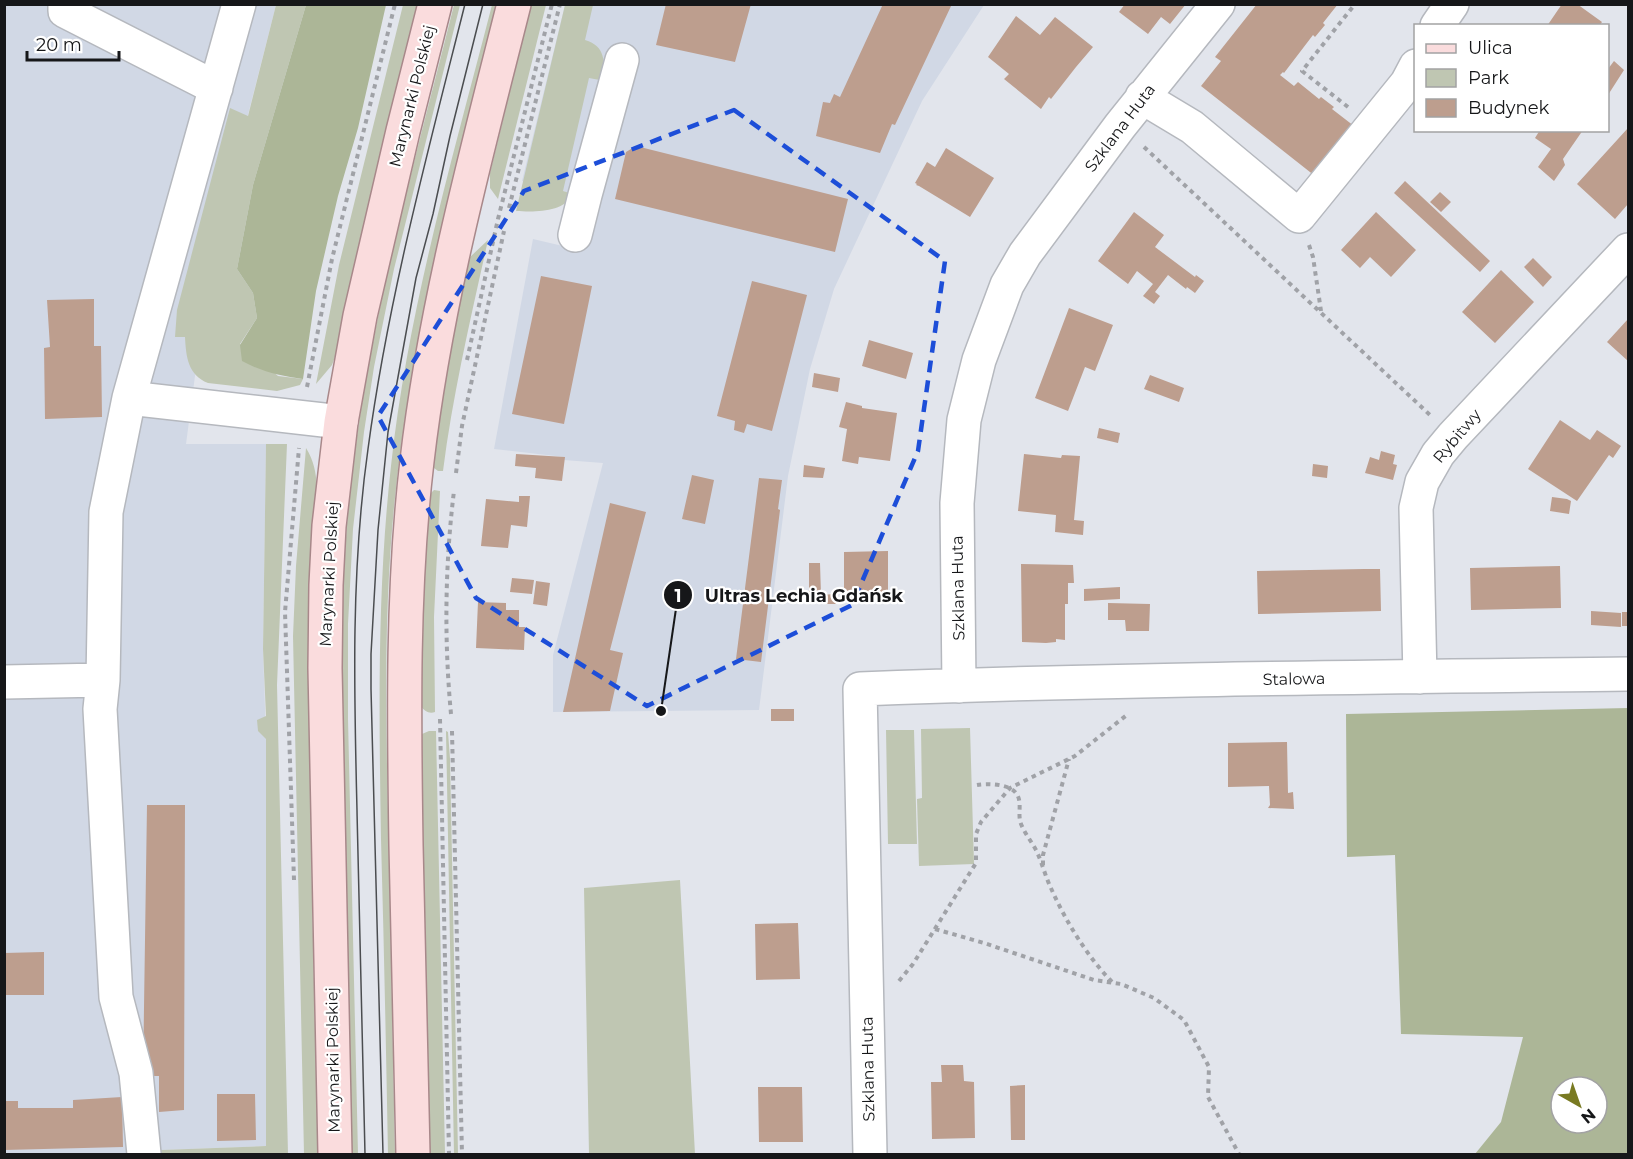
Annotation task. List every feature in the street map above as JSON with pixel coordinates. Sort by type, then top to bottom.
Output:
[{"type":"main road","name":"Marynarki Polskiej","points":[[334,1155],[325,668],[329,526],[341,422],[360,316],[435,4]]},
{"type":"main road","points":[[413,1155],[404,718],[407,573],[417,461],[440,314],[514,4]]},
{"type":"street","points":[[65,4],[65,11],[216,88]]},
{"type":"street","points":[[144,1155],[136,1073],[116,997],[100,709],[103,680],[106,512],[129,398],[239,4]]},
{"type":"street","name":"Szklana Huta","points":[[870,1155],[860,689],[959,686],[957,503],[964,420],[980,360],[1007,285],[1025,254],[1142,97],[1218,4]]},
{"type":"street","points":[[1438,24],[1452,4]]},
{"type":"street","points":[[575,235],[622,60]]},
{"type":"street","points":[[1142,97],[1192,127],[1299,216],[1372,127],[1414,70]]},
{"type":"street","name":"Rybitwy","points":[[1419,677],[1416,508],[1422,482],[1438,454],[1453,436],[1629,250]]},
{"type":"street","points":[[129,398],[341,422]]},
{"type":"street","name":"Stalowa","points":[[959,686],[1629,674]]},
{"type":"street","points":[[4,682],[103,680]]},
{"type":"path","points":[[466,363],[498,219],[552,4]]},
{"type":"path","points":[[509,208],[560,4]]},
{"type":"path","points":[[1355,4],[1302,70],[1372,127]]},
{"type":"path","points":[[1143,146],[1453,436]]},
{"type":"path","points":[[1299,216],[1313,257],[1321,313]]},
{"type":"path","points":[[456,472],[462,426],[504,231]]},
{"type":"path","points":[[451,714],[447,671],[446,603],[454,491]]},
{"type":"path","points":[[439,710],[449,1155]]},
{"type":"path","points":[[894,986],[913,964],[976,863],[976,834],[981,822],[1010,788],[1075,756],[1134,710]]},
{"type":"path","points":[[452,731],[462,1155]]},
{"type":"path","points":[[1043,867],[1043,855],[1070,758]]},
{"type":"path","points":[[977,784],[1010,788],[1019,798],[1020,822],[1036,851],[1069,924],[1099,969],[1113,982]]},
{"type":"path","points":[[935,928],[1094,980],[1121,984],[1154,998],[1184,1020],[1209,1067],[1208,1097],[1239,1155]]},
{"type":"highlighted area","points":[[734,110],[945,261],[918,451],[852,605],[647,706],[476,598],[378,416],[524,191]]},
{"type":"shaded area","points":[[5,5],[276,5],[229,189],[195,376],[186,444],[266,444],[263,649],[266,739],[266,1146],[162,1150],[161,1154],[5,1154]]},
{"type":"shaded area","points":[[565,5],[984,5],[922,101],[834,289],[810,369],[788,476],[759,710],[553,712],[553,655],[603,463],[564,460],[564,457],[494,449],[533,239],[584,251],[598,200],[522,181]]},
{"type":"green space","points":[[276,5],[306,5],[253,185],[237,269],[253,293],[257,318],[240,344],[278,376],[303,379],[300,385],[277,391],[208,383],[201,380],[189,365],[185,337],[175,337],[177,310],[230,108],[248,116]]},
{"type":"green space","points":[[306,5],[386,5],[358,128],[338,196],[316,291],[303,379],[272,373],[242,361],[240,345],[257,318],[253,293],[237,269],[253,185]]},
{"type":"green space","points":[[403,5],[419,5],[367,210],[336,354],[332,365],[316,384],[339,265]]},
{"type":"green space","points":[[454,5],[460,5],[394,269],[374,367],[353,529],[348,624],[348,719],[358,1154],[351,1154],[342,656],[349,501],[367,375],[392,251]]},
{"type":"green space","points":[[492,5],[497,5],[450,191],[423,317],[411,380],[394,507],[388,593],[386,679],[395,1154],[388,1154],[380,699],[381,606],[386,513],[399,407],[420,291],[447,176]]},
{"type":"green space","points":[[531,5],[546,5],[498,199],[490,188],[490,173]]},
{"type":"green space","points":[[565,5],[593,5],[585,40],[597,46],[600,51],[604,61],[605,81],[589,78],[563,191],[573,194],[569,200],[563,205],[548,210],[516,211]]},
{"type":"green space","points":[[488,240],[457,384],[443,471],[438,471],[434,468],[433,463],[441,396],[456,318],[469,258]]},
{"type":"green space","points":[[266,444],[287,444],[277,685],[288,1154],[161,1154],[161,1150],[266,1146],[266,739],[258,731],[257,720],[266,716],[263,649]]},
{"type":"green space","points":[[306,448],[314,467],[317,488],[309,600],[318,1154],[304,1154],[293,636],[296,566]]},
{"type":"green space","points":[[434,490],[440,491],[434,617],[435,712],[431,713],[425,711],[421,706],[421,608],[430,494]]},
{"type":"green space","points":[[1628,708],[1628,1154],[1475,1154],[1501,1122],[1523,1037],[1401,1034],[1395,855],[1347,857],[1346,714]]},
{"type":"green space","points":[[970,728],[974,864],[919,866],[917,799],[922,798],[921,729]]},
{"type":"green space","points":[[886,730],[914,730],[917,844],[888,844]]},
{"type":"green space","points":[[436,731],[445,1154],[429,1154],[420,738],[422,734]]},
{"type":"green space","points":[[446,731],[448,732],[450,759],[458,1154],[454,1154]]},
{"type":"green space","points":[[680,880],[695,1154],[589,1154],[584,888]]},
{"type":"building","points":[[666,4],[751,4],[735,62],[656,45]]},
{"type":"building","points":[[883,4],[952,4],[895,125],[892,124],[880,153],[816,136],[823,102],[830,103],[834,94],[840,97]]},
{"type":"building","points":[[1125,4],[1186,4],[1170,24],[1161,17],[1148,34],[1119,12]]},
{"type":"building","points":[[1257,4],[1338,4],[1323,23],[1325,25],[1315,37],[1313,35],[1284,73],[1280,75],[1294,86],[1298,82],[1319,99],[1321,97],[1354,126],[1315,176],[1201,86],[1221,61],[1215,57]]},
{"type":"building","points":[[1562,4],[1577,4],[1602,22],[1600,24],[1548,24]]},
{"type":"building","points":[[1016,16],[1040,35],[1055,17],[1093,47],[1041,109],[1004,79],[1009,74],[988,57]]},
{"type":"building","points":[[1614,61],[1624,70],[1609,93],[1609,68]]},
{"type":"building","points":[[1628,128],[1628,204],[1615,219],[1577,184]]},
{"type":"building","points":[[1539,132],[1582,132],[1563,159],[1565,165],[1554,181],[1538,167],[1551,149],[1535,138]]},
{"type":"building","points":[[636,146],[848,199],[835,252],[615,199],[626,152]]},
{"type":"building","points":[[946,148],[994,178],[970,217],[915,183],[927,162],[935,167]]},
{"type":"building","points":[[1405,181],[1490,261],[1480,272],[1394,193]]},
{"type":"building","points":[[1440,192],[1451,202],[1441,212],[1430,202]]},
{"type":"building","points":[[1134,212],[1164,235],[1155,247],[1195,277],[1196,275],[1204,281],[1195,293],[1168,275],[1155,292],[1160,296],[1154,304],[1143,296],[1153,284],[1137,271],[1128,284],[1098,261]]},
{"type":"building","points":[[1376,212],[1416,250],[1391,277],[1370,257],[1360,268],[1341,250]]},
{"type":"building","points":[[1533,258],[1552,277],[1543,287],[1524,267]]},
{"type":"building","points":[[1501,270],[1534,302],[1495,343],[1462,312]]},
{"type":"building","points":[[541,276],[592,286],[564,424],[512,414]]},
{"type":"building","points":[[752,281],[807,295],[772,431],[747,424],[744,433],[734,430],[735,421],[717,416]]},
{"type":"building","points":[[94,299],[94,346],[101,346],[102,417],[45,419],[44,348],[50,347],[47,300]]},
{"type":"building","points":[[1069,308],[1113,325],[1095,371],[1085,367],[1068,411],[1035,398]]},
{"type":"building","points":[[1628,319],[1628,361],[1607,342]]},
{"type":"building","points":[[869,340],[913,353],[906,379],[862,366]]},
{"type":"building","points":[[814,373],[840,378],[838,392],[812,387]]},
{"type":"building","points":[[1150,375],[1184,388],[1179,402],[1144,389]]},
{"type":"building","points":[[846,402],[862,406],[862,408],[897,413],[890,461],[859,457],[858,464],[842,461],[847,429],[839,427]]},
{"type":"building","points":[[1560,420],[1590,440],[1597,430],[1621,446],[1613,458],[1609,455],[1577,501],[1528,469]]},
{"type":"building","points":[[1099,428],[1120,433],[1118,443],[1097,438]]},
{"type":"building","points":[[1381,451],[1395,455],[1393,464],[1397,465],[1393,480],[1365,473],[1370,457],[1379,460]]},
{"type":"building","points":[[516,454],[565,457],[562,481],[535,478],[536,468],[515,466]]},
{"type":"building","points":[[1024,454],[1061,458],[1062,455],[1080,456],[1074,520],[1084,521],[1083,535],[1055,532],[1056,515],[1018,511]]},
{"type":"building","points":[[1313,464],[1328,466],[1327,478],[1312,476]]},
{"type":"building","points":[[804,465],[825,468],[823,478],[803,477]]},
{"type":"building","points":[[692,475],[714,480],[705,524],[682,519]]},
{"type":"building","points":[[759,478],[782,480],[761,662],[736,659]]},
{"type":"building","points":[[519,496],[530,496],[527,527],[511,525],[508,548],[481,546],[486,499],[519,502]]},
{"type":"building","points":[[1552,497],[1571,501],[1569,514],[1550,511]]},
{"type":"building","points":[[610,503],[646,512],[610,650],[623,653],[610,711],[563,712]]},
{"type":"building","points":[[888,551],[888,601],[844,601],[844,552]]},
{"type":"building","points":[[809,563],[820,563],[821,595],[809,595]]},
{"type":"building","points":[[1021,564],[1073,565],[1074,583],[1068,583],[1068,604],[1065,604],[1065,640],[1056,639],[1056,642],[1046,643],[1022,642]]},
{"type":"building","points":[[1560,566],[1561,608],[1471,610],[1470,568]]},
{"type":"building","points":[[1380,569],[1381,611],[1258,614],[1257,571]]},
{"type":"building","points":[[512,578],[534,580],[532,594],[510,592]]},
{"type":"building","points":[[536,581],[550,583],[547,606],[533,604]]},
{"type":"building","points":[[1120,587],[1120,599],[1084,601],[1084,589]]},
{"type":"building","points":[[835,594],[836,604],[821,604],[821,595]]},
{"type":"building","points":[[478,602],[506,603],[506,610],[519,610],[519,627],[525,627],[524,650],[476,648]]},
{"type":"building","points":[[1108,603],[1150,604],[1149,631],[1126,631],[1125,620],[1108,620]]},
{"type":"building","points":[[1591,611],[1621,613],[1621,627],[1591,625]]},
{"type":"building","points":[[1622,612],[1628,612],[1628,626],[1622,626]]},
{"type":"building","points":[[771,709],[794,709],[794,721],[771,721]]},
{"type":"building","points":[[1287,742],[1288,793],[1293,792],[1294,809],[1268,808],[1270,805],[1269,786],[1228,787],[1228,743]]},
{"type":"building","points":[[147,805],[185,805],[184,1110],[159,1112],[159,1076],[143,1076]]},
{"type":"building","points":[[798,923],[800,979],[756,980],[755,924]]},
{"type":"building","points":[[44,952],[44,995],[4,995],[4,953]]},
{"type":"building","points":[[941,1065],[963,1065],[964,1081],[974,1082],[975,1138],[932,1139],[931,1082],[942,1082]]},
{"type":"building","points":[[1025,1085],[1025,1140],[1011,1140],[1010,1086]]},
{"type":"building","points":[[758,1087],[802,1087],[803,1142],[759,1142]]},
{"type":"building","points":[[217,1094],[255,1094],[256,1140],[217,1141]]},
{"type":"building","points":[[122,1097],[123,1147],[4,1150],[4,1101],[18,1101],[18,1108],[73,1108],[73,1100]]},
{"type":"tram line","points":[[365,1154],[355,675],[359,539],[368,449],[386,337],[423,170],[465,4]]},
{"type":"tram line","points":[[383,1154],[371,689],[378,530],[388,432],[416,278],[483,4]]},
{"type":"place","name":"Ultras Lechia Gdańsk","points":[[661,711]]}]
